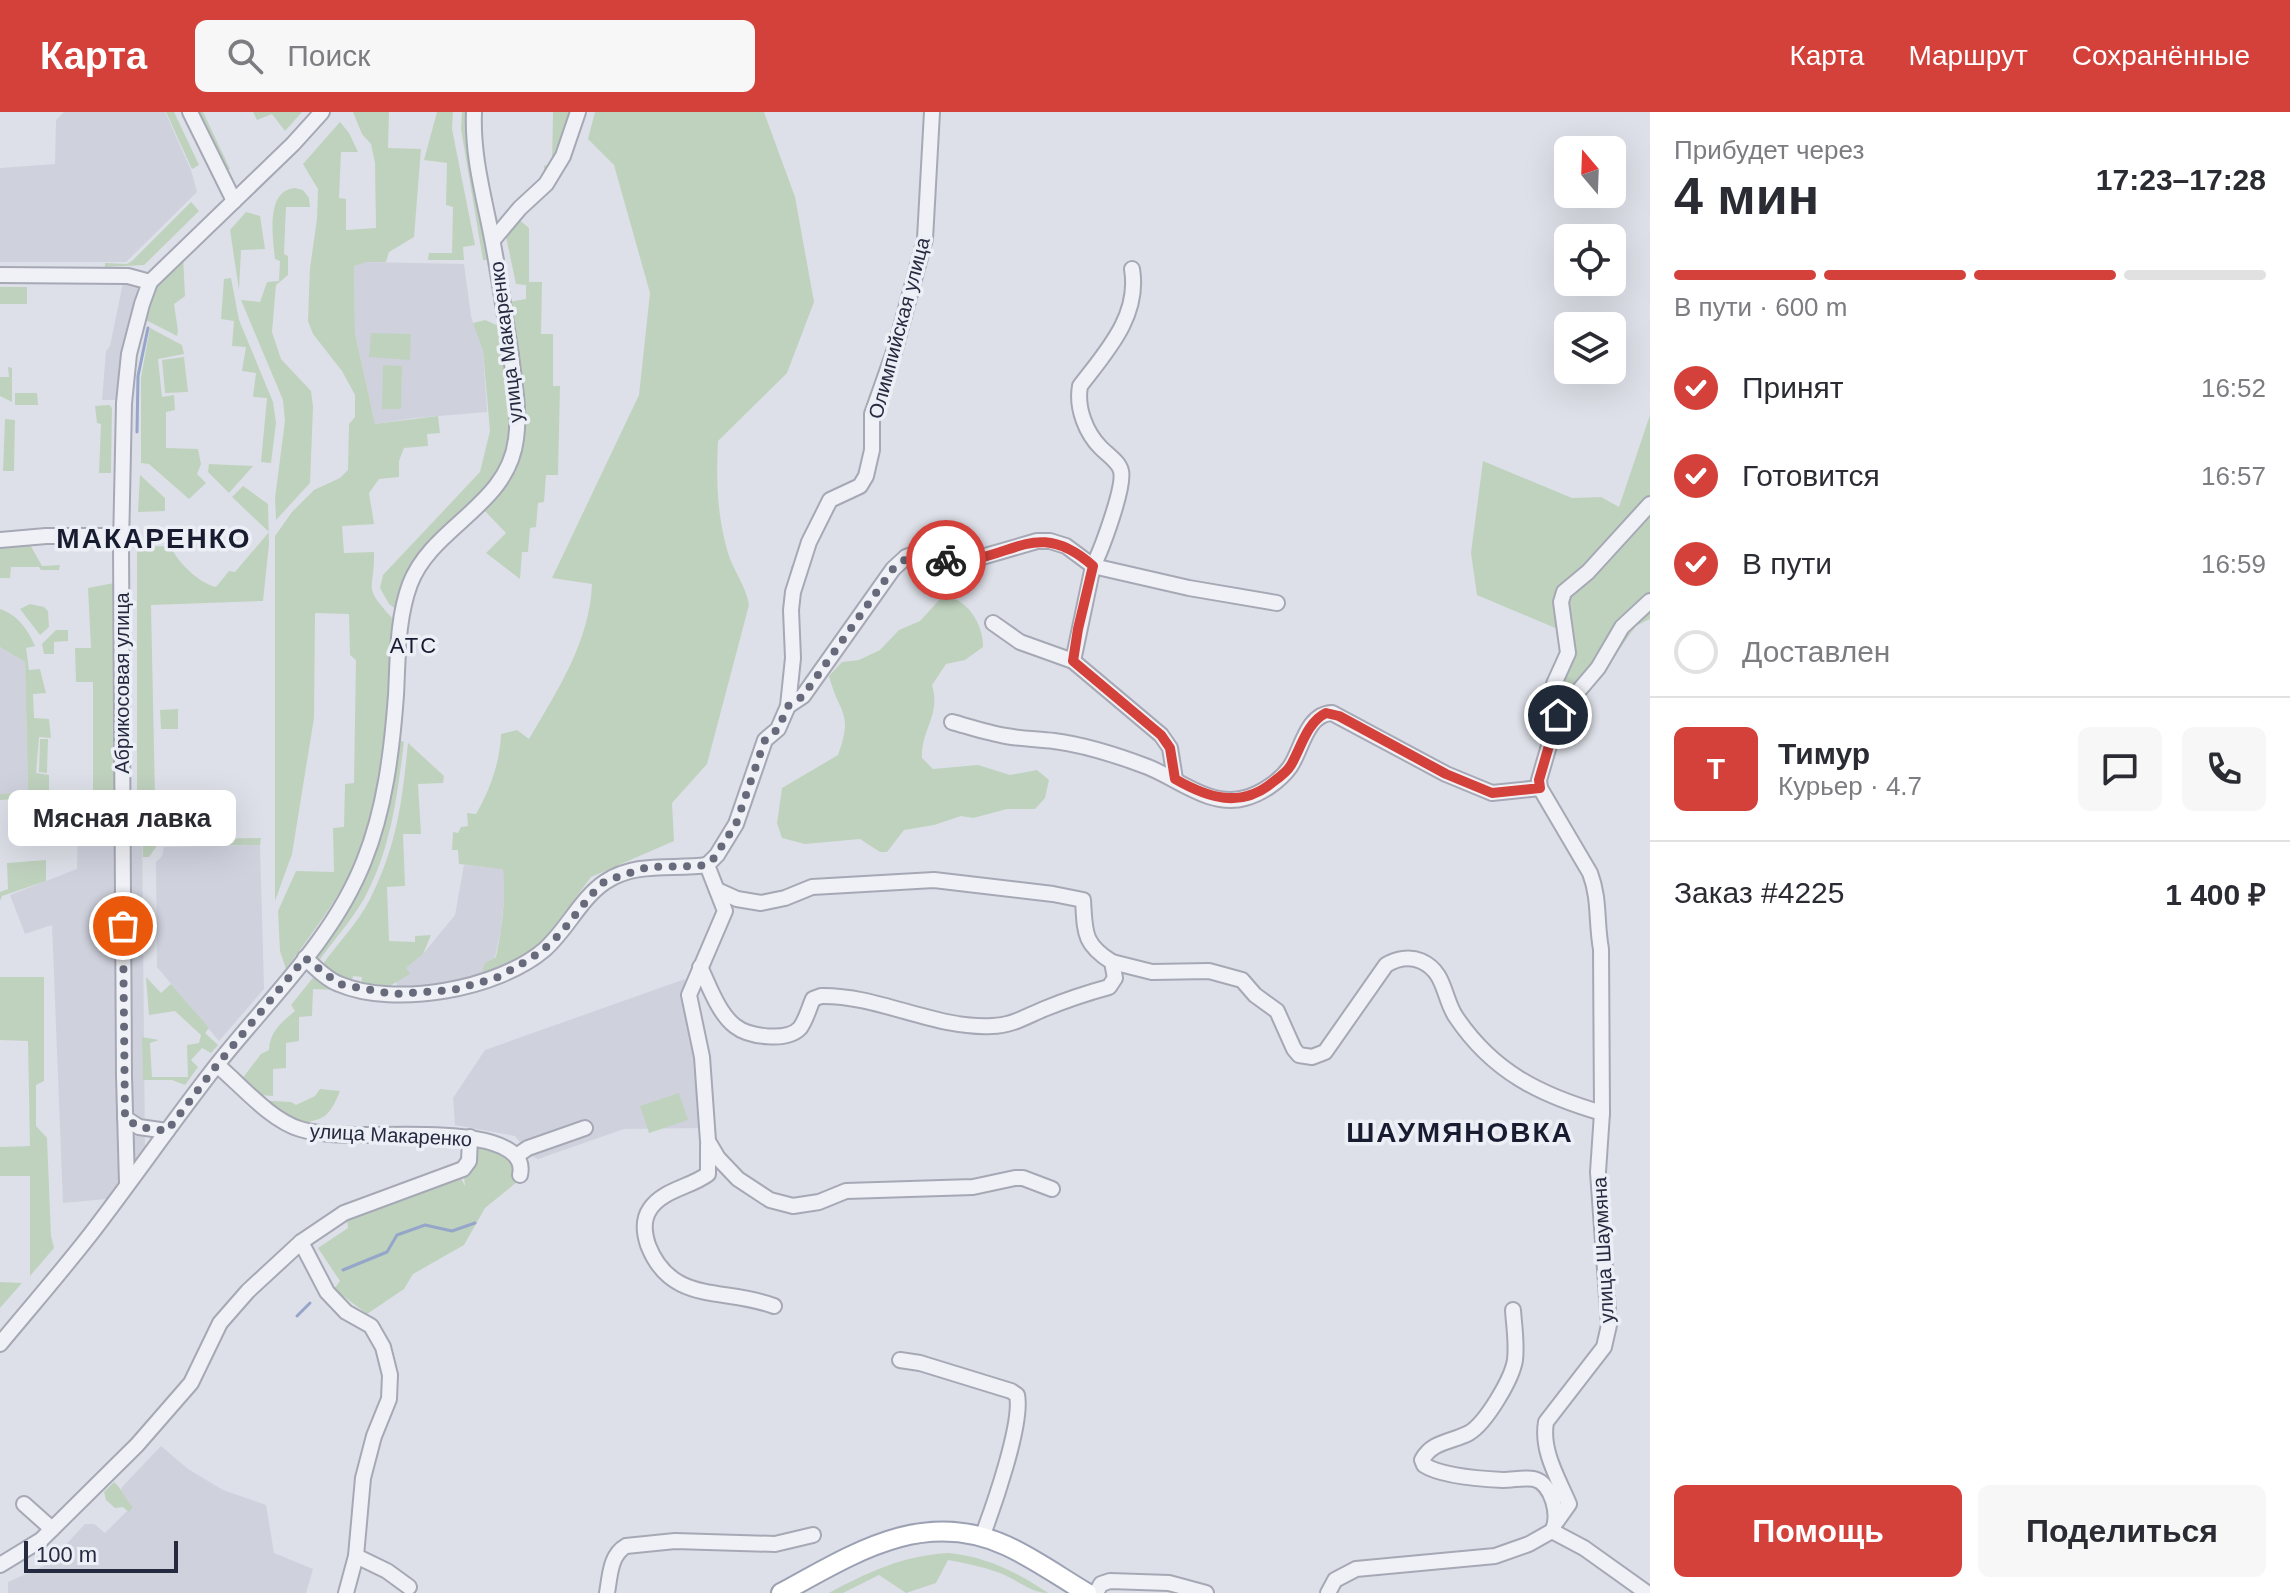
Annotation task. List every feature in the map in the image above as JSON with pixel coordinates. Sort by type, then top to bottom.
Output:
[{"type":"main road","points":[[781,1593],[847,1557],[902,1535],[938,1530],[982,1537],[1026,1555],[1087,1593]]},
{"type":"street","points":[[190,112],[234,201]]},
{"type":"street","name":"Абрикосовая улица","points":[[127,1184],[121,536],[126,375],[134,331],[150,282],[322,112]]},
{"type":"street","name":"улица Макаренко","points":[[0,1344],[91,1234],[217,1065],[327,929],[347,895],[372,837],[393,737],[401,621],[416,571],[426,556],[492,494],[509,467],[517,439],[516,394],[493,240],[478,179],[474,112]]},
{"type":"street","name":"улица Макаренко","points":[[493,240],[546,184],[563,156],[578,112]]},
{"type":"street","name":"Олимпийская улица","points":[[707,865],[736,824],[765,740],[778,729],[788,706],[793,658],[791,610],[796,575],[809,542],[830,500],[860,486],[866,476],[872,450],[872,414],[895,349],[925,239],[932,112]]},
{"type":"street","points":[[1073,661],[1093,566],[1100,553],[1121,482],[1118,464],[1091,436],[1078,396],[1080,386],[1124,325],[1134,278],[1132,269]]},
{"type":"street","points":[[0,275],[128,276],[150,282]]},
{"type":"street","points":[[952,722],[1006,736],[1058,741],[1095,750],[1147,766],[1219,799],[1243,799],[1265,789],[1289,769],[1312,724],[1318,717],[1332,713],[1446,774],[1492,793],[1540,788],[1539,780],[1558,715],[1554,684],[1568,646],[1561,602],[1564,592],[1588,572],[1650,504]]},
{"type":"street","points":[[0,540],[46,536],[121,536]]},
{"type":"street","name":"Олимпийская улица","points":[[788,706],[803,696],[893,569],[906,557],[924,554],[968,561],[1037,541],[1050,541],[1066,546],[1093,566],[1189,588],[1277,603]]},
{"type":"street","points":[[1558,715],[1598,668],[1622,627],[1650,601]]},
{"type":"street","points":[[993,623],[1020,642],[1073,661],[1161,735],[1170,748],[1175,779]]},
{"type":"street","name":"улица Шаумяна","points":[[1540,788],[1590,873],[1599,905],[1596,926],[1601,949],[1602,1113],[1598,1172],[1609,1325],[1604,1347],[1546,1422],[1543,1436],[1546,1449],[1569,1504],[1554,1526]]},
{"type":"street","points":[[305,958],[339,984],[393,994],[453,990],[496,978],[542,951],[605,881],[648,867],[707,865],[725,911],[689,995],[702,1057],[708,1174],[656,1202],[649,1210],[644,1228],[657,1264],[683,1287],[756,1299],[774,1306]]},
{"type":"street","points":[[717,890],[753,903],[785,898],[812,887],[916,880],[1083,900],[1085,935],[1091,947],[1112,962],[1152,972],[1209,971],[1242,980],[1255,995],[1277,1011],[1299,1055],[1312,1057],[1325,1052],[1386,965],[1405,958],[1421,961],[1440,977],[1453,1014],[1462,1026],[1480,1048],[1510,1075],[1566,1101],[1602,1113]]},
{"type":"street","points":[[700,967],[733,1026],[762,1036],[783,1036],[802,1026],[813,999],[821,996],[882,1006],[958,1024],[1006,1025],[1077,996],[1109,987],[1115,978],[1112,962]]},
{"type":"street","name":"улица Макаренко","points":[[217,1065],[255,1100],[291,1126],[302,1130],[470,1137],[488,1141],[516,1156]]},
{"type":"street","points":[[125,1118],[139,1127],[167,1131]]},
{"type":"street","points":[[520,1175],[520,1161],[516,1156],[528,1148],[585,1128]]},
{"type":"street","points":[[0,1565],[29,1549],[52,1529],[137,1445],[198,1371],[216,1328],[248,1291],[301,1242],[329,1221],[361,1205],[463,1169],[469,1161],[470,1137]]},
{"type":"street","points":[[708,1141],[718,1158],[738,1179],[783,1205],[819,1202],[846,1191],[973,1187],[1015,1178],[1052,1189]]},
{"type":"street","name":"улица Макаренко","points":[[0,1330],[127,1184]]},
{"type":"street","points":[[301,1242],[327,1292],[346,1312],[371,1326],[388,1360],[389,1399],[365,1467],[356,1556],[346,1593]]},
{"type":"street","points":[[1328,1593],[1335,1580],[1356,1569],[1495,1556],[1529,1544],[1554,1526],[1557,1514],[1549,1493],[1536,1479],[1500,1480],[1461,1475],[1430,1469],[1422,1460],[1433,1446],[1471,1432],[1484,1419],[1508,1380],[1514,1362],[1513,1310]]},
{"type":"street","points":[[900,1360],[920,1363],[1017,1395],[1016,1417],[1004,1470],[982,1537]]},
{"type":"street","points":[[24,1504],[52,1529]]},
{"type":"street","points":[[1554,1526],[1647,1593]]},
{"type":"street","points":[[607,1593],[614,1559],[626,1546],[675,1541],[775,1544],[813,1535]]},
{"type":"street","points":[[356,1556],[387,1571],[409,1587]]},
{"type":"street","points":[[1096,1593],[1101,1584],[1110,1581],[1169,1583],[1206,1593]]},
{"type":"shaded area","points":[[64,112],[165,112],[191,170],[197,192],[126,262],[0,262],[0,168],[55,164],[56,120]]},
{"type":"shaded area","points":[[367,262],[464,264],[471,316],[483,351],[487,412],[375,424],[355,333],[354,265]]},
{"type":"shaded area","points":[[124,278],[145,283],[120,400],[102,400],[106,351],[110,346]]},
{"type":"shaded area","points":[[0,647],[25,662],[28,793],[0,794]]},
{"type":"shaded area","points":[[78,818],[142,818],[145,1152],[107,1199],[63,1203],[52,925],[25,934],[10,895],[77,869]]},
{"type":"shaded area","points":[[260,845],[264,989],[219,1041],[157,967],[156,862],[162,856],[164,847]]},
{"type":"shaded area","points":[[464,865],[503,868],[505,888],[495,957],[485,964],[479,981],[400,993],[394,977],[423,954],[455,915]]},
{"type":"shaded area","points":[[685,979],[688,1018],[700,1076],[701,1128],[624,1129],[538,1159],[531,1156],[515,1136],[455,1125],[453,1098],[485,1050]]},
{"type":"shaded area","points":[[161,1446],[188,1469],[223,1490],[266,1505],[274,1553],[313,1569],[306,1593],[8,1593],[8,1582],[48,1564],[85,1524],[94,1524],[105,1533],[132,1506],[122,1496],[121,1488]]},
{"type":"green space","points":[[166,112],[174,112],[199,165],[192,169]]},
{"type":"green space","points":[[195,112],[203,112],[230,169],[225,172]]},
{"type":"green space","points":[[253,112],[302,112],[285,131],[272,114],[257,120]]},
{"type":"green space","points":[[353,112],[389,112],[388,148],[421,149],[414,237],[389,252],[386,262],[354,266],[355,333],[375,424],[438,416],[440,433],[427,434],[428,446],[404,448],[399,461],[399,477],[379,479],[369,493],[374,524],[342,526],[344,553],[374,552],[373,593],[393,619],[383,739],[374,800],[358,855],[335,900],[286,969],[280,951],[278,911],[296,871],[334,872],[333,828],[344,827],[345,784],[354,783],[356,660],[350,655],[349,614],[315,613],[314,718],[292,854],[275,901],[275,536],[292,512],[314,490],[340,478],[348,470],[349,424],[355,417],[355,395],[342,371],[313,334],[308,321],[318,189],[303,164],[340,122],[358,152],[341,152],[339,198],[346,199],[346,230],[376,228],[375,163],[371,144],[362,134]]},
{"type":"green space","points":[[437,112],[453,112],[452,129],[475,245],[463,247],[464,260],[428,260],[429,253],[452,253],[453,207],[446,205],[447,163],[424,160]]},
{"type":"green space","points":[[462,112],[470,112],[489,260],[483,260],[461,129]]},
{"type":"green space","points":[[553,112],[575,112],[544,183],[544,166],[552,163]]},
{"type":"green space","points":[[595,112],[764,112],[795,197],[814,302],[787,373],[718,441],[719,511],[728,553],[749,605],[707,764],[672,803],[674,841],[591,877],[540,945],[479,981],[485,963],[496,957],[503,913],[503,869],[459,864],[458,850],[452,850],[453,832],[458,833],[461,827],[468,826],[467,813],[476,814],[481,805],[496,765],[501,734],[517,730],[529,739],[561,684],[579,645],[590,605],[592,584],[552,578],[639,395],[650,293],[614,165],[588,139]]},
{"type":"green space","points":[[295,188],[303,190],[309,198],[310,207],[286,207],[284,254],[288,256],[288,275],[276,285],[272,332],[281,359],[311,391],[310,483],[276,520],[275,498],[285,421],[283,400],[241,300],[260,302],[267,282],[279,281],[280,261],[275,259],[273,216],[279,197]]},
{"type":"green space","points":[[191,202],[199,211],[144,265],[105,267],[105,263],[127,264],[132,261]]},
{"type":"green space","points":[[246,212],[260,216],[265,249],[241,250],[239,290],[230,230]]},
{"type":"green space","points":[[517,218],[529,228],[529,282],[542,282],[541,334],[553,334],[553,386],[560,386],[558,475],[546,475],[544,502],[538,503],[536,527],[530,528],[528,552],[522,552],[520,579],[486,553],[506,533],[483,509],[513,470],[521,446],[522,384],[508,302],[526,299],[526,285],[516,284],[505,232]]},
{"type":"green space","points":[[183,256],[185,296],[174,304],[177,336],[142,318],[155,285]]},
{"type":"green space","points":[[231,278],[239,320],[273,402],[276,423],[271,463],[261,462],[267,398],[253,397],[256,373],[242,371],[246,347],[232,346],[234,321],[221,319],[224,279]]},
{"type":"green space","points":[[0,287],[27,287],[27,304],[0,304]]},
{"type":"green space","points":[[485,320],[501,327],[507,368],[511,424],[505,459],[482,493],[420,552],[407,573],[397,610],[389,604],[380,588],[383,575],[480,472],[490,431],[483,351],[473,323]]},
{"type":"green space","points":[[150,328],[182,345],[184,354],[158,359],[162,397],[174,395],[175,410],[166,412],[166,448],[198,449],[201,464],[197,474],[206,483],[189,499],[149,464],[141,463],[141,378]]},
{"type":"green space","points":[[371,333],[411,334],[410,360],[369,357]]},
{"type":"green space","points":[[184,357],[188,392],[165,393],[162,360]]},
{"type":"green space","points":[[383,365],[402,366],[401,409],[382,409]]},
{"type":"green space","points":[[8,367],[12,368],[12,402],[0,396],[0,377],[9,377]]},
{"type":"green space","points":[[15,393],[37,393],[38,405],[15,405]]},
{"type":"green space","points":[[109,405],[112,408],[111,473],[99,473],[101,424],[97,423],[95,406]]},
{"type":"green space","points":[[1650,415],[1650,619],[1636,626],[1584,698],[1552,677],[1562,644],[1560,630],[1477,595],[1471,553],[1483,461],[1572,498],[1601,497],[1619,507]]},
{"type":"green space","points":[[5,419],[15,420],[14,471],[3,471]]},
{"type":"green space","points":[[209,464],[253,466],[229,493],[208,472]]},
{"type":"green space","points":[[140,475],[165,498],[165,511],[138,512]]},
{"type":"green space","points":[[243,486],[268,504],[269,532],[232,497]]},
{"type":"green space","points":[[269,532],[263,601],[151,605],[156,847],[149,857],[143,857],[142,818],[137,818],[137,547],[170,546],[189,571],[216,587],[229,571],[235,572]]},
{"type":"green space","points":[[28,541],[42,566],[60,565],[59,570],[11,567],[10,578],[0,578],[0,543]]},
{"type":"green space","points":[[114,583],[117,818],[93,817],[93,682],[76,682],[75,648],[91,648],[88,588]]},
{"type":"green space","points":[[942,597],[959,601],[972,613],[983,638],[983,647],[965,660],[946,664],[932,685],[933,714],[924,739],[922,758],[933,769],[978,765],[1010,775],[1037,770],[1049,780],[1045,798],[1035,809],[1007,809],[973,818],[961,816],[904,830],[887,852],[880,852],[860,839],[805,844],[782,838],[777,823],[782,788],[838,755],[843,741],[845,721],[829,676],[842,662],[859,660],[880,650],[899,630],[920,621]]},
{"type":"green space","points":[[30,604],[48,611],[49,627],[40,635],[20,609]]},
{"type":"green space","points":[[0,609],[22,624],[35,646],[26,648],[29,670],[40,669],[46,693],[33,694],[34,718],[49,719],[51,738],[39,737],[36,773],[49,775],[49,794],[46,797],[0,800],[0,794],[28,792],[25,662],[0,647]]},
{"type":"green space","points":[[56,630],[68,630],[68,641],[54,642],[54,654],[44,654],[42,644]]},
{"type":"green space","points":[[178,709],[178,729],[161,729],[160,710]]},
{"type":"green space","points":[[40,739],[48,739],[47,773],[39,772]]},
{"type":"green space","points":[[399,740],[404,742],[399,783],[381,860],[360,906],[318,962],[313,957],[346,907]]},
{"type":"green space","points":[[408,743],[444,776],[443,783],[418,784],[421,834],[403,834],[405,886],[387,887],[389,941],[415,942],[415,936],[431,935],[423,954],[406,968],[410,974],[383,990],[361,986],[362,977],[353,976],[351,984],[321,967],[364,910],[386,862],[400,805]]},
{"type":"green space","points":[[261,838],[260,845],[161,846],[160,840]]},
{"type":"green space","points":[[46,860],[46,881],[2,896],[0,901],[0,892],[8,889],[7,863]]},
{"type":"green space","points":[[316,974],[337,990],[313,989],[312,1016],[299,1017],[299,1041],[286,1043],[286,1068],[273,1069],[273,1096],[260,1095],[242,1079],[261,1054],[269,1050],[274,1032],[295,1011],[291,1005]]},
{"type":"green space","points":[[0,977],[44,977],[44,1081],[36,1085],[36,1126],[47,1138],[54,1248],[30,1276],[30,1176],[0,1176],[0,1147],[30,1146],[28,1041],[0,1040]]},
{"type":"green space","points":[[146,977],[161,993],[171,984],[209,1028],[205,1033],[218,1045],[211,1053],[202,1048],[191,1060],[198,1067],[185,1085],[172,1080],[143,1080],[142,1037],[159,1040],[150,1043],[152,1077],[188,1077],[187,1045],[199,1043],[201,1035],[175,1011],[149,1015]]},
{"type":"green space","points":[[320,1089],[340,1091],[331,1109],[322,1118],[291,1126],[255,1100],[296,1105],[315,1096]]},
{"type":"green space","points":[[679,1093],[688,1120],[649,1133],[640,1106]]},
{"type":"green space","points":[[470,1137],[516,1156],[520,1175],[517,1182],[485,1208],[464,1245],[413,1274],[404,1289],[367,1314],[334,1289],[340,1281],[318,1248],[348,1228],[347,1219],[457,1170],[465,1186],[463,1169]]},
{"type":"green space","points":[[0,1282],[22,1283],[0,1308]]},
{"type":"green space","points":[[114,1482],[133,1507],[129,1512],[123,1507],[115,1508],[106,1500],[104,1492]]},
{"type":"green space","points":[[949,1553],[1001,1567],[1048,1593],[1036,1591],[994,1571],[948,1560],[936,1583],[906,1593],[879,1575],[843,1593],[829,1593],[887,1566],[917,1557]]},
{"type":"waterway","points":[[137,432],[138,376],[148,328]]},
{"type":"waterway","points":[[790,579],[793,567]]},
{"type":"waterway","points":[[343,1270],[387,1252],[397,1235],[425,1225],[452,1231],[475,1223]]},
{"type":"waterway","points":[[297,1316],[310,1303]]},
{"type":"way so far","points":[[123,926],[125,1118],[139,1127],[167,1131],[305,958],[327,977],[354,988],[393,994],[453,990],[496,978],[542,951],[605,881],[648,867],[707,865],[736,824],[765,740],[778,729],[788,706],[803,696],[893,569],[914,554],[946,560]]},
{"type":"place","name":"Мясная лавка","points":[[123,926]]},
{"type":"district","name":"МАКАРЕНКО","points":[[154,538]]},
{"type":"district","name":"АТС","points":[[414,645]]},
{"type":"district","name":"ШАУМЯНОВКА","points":[[1460,1132]]},
{"type":"route","points":[[946,560],[968,561],[1037,541],[1050,541],[1080,554],[1093,566],[1073,661],[1161,735],[1170,748],[1175,779],[1219,799],[1243,799],[1265,789],[1289,769],[1312,724],[1326,713],[1339,716],[1446,774],[1492,793],[1540,788],[1539,780],[1558,715]]}]
